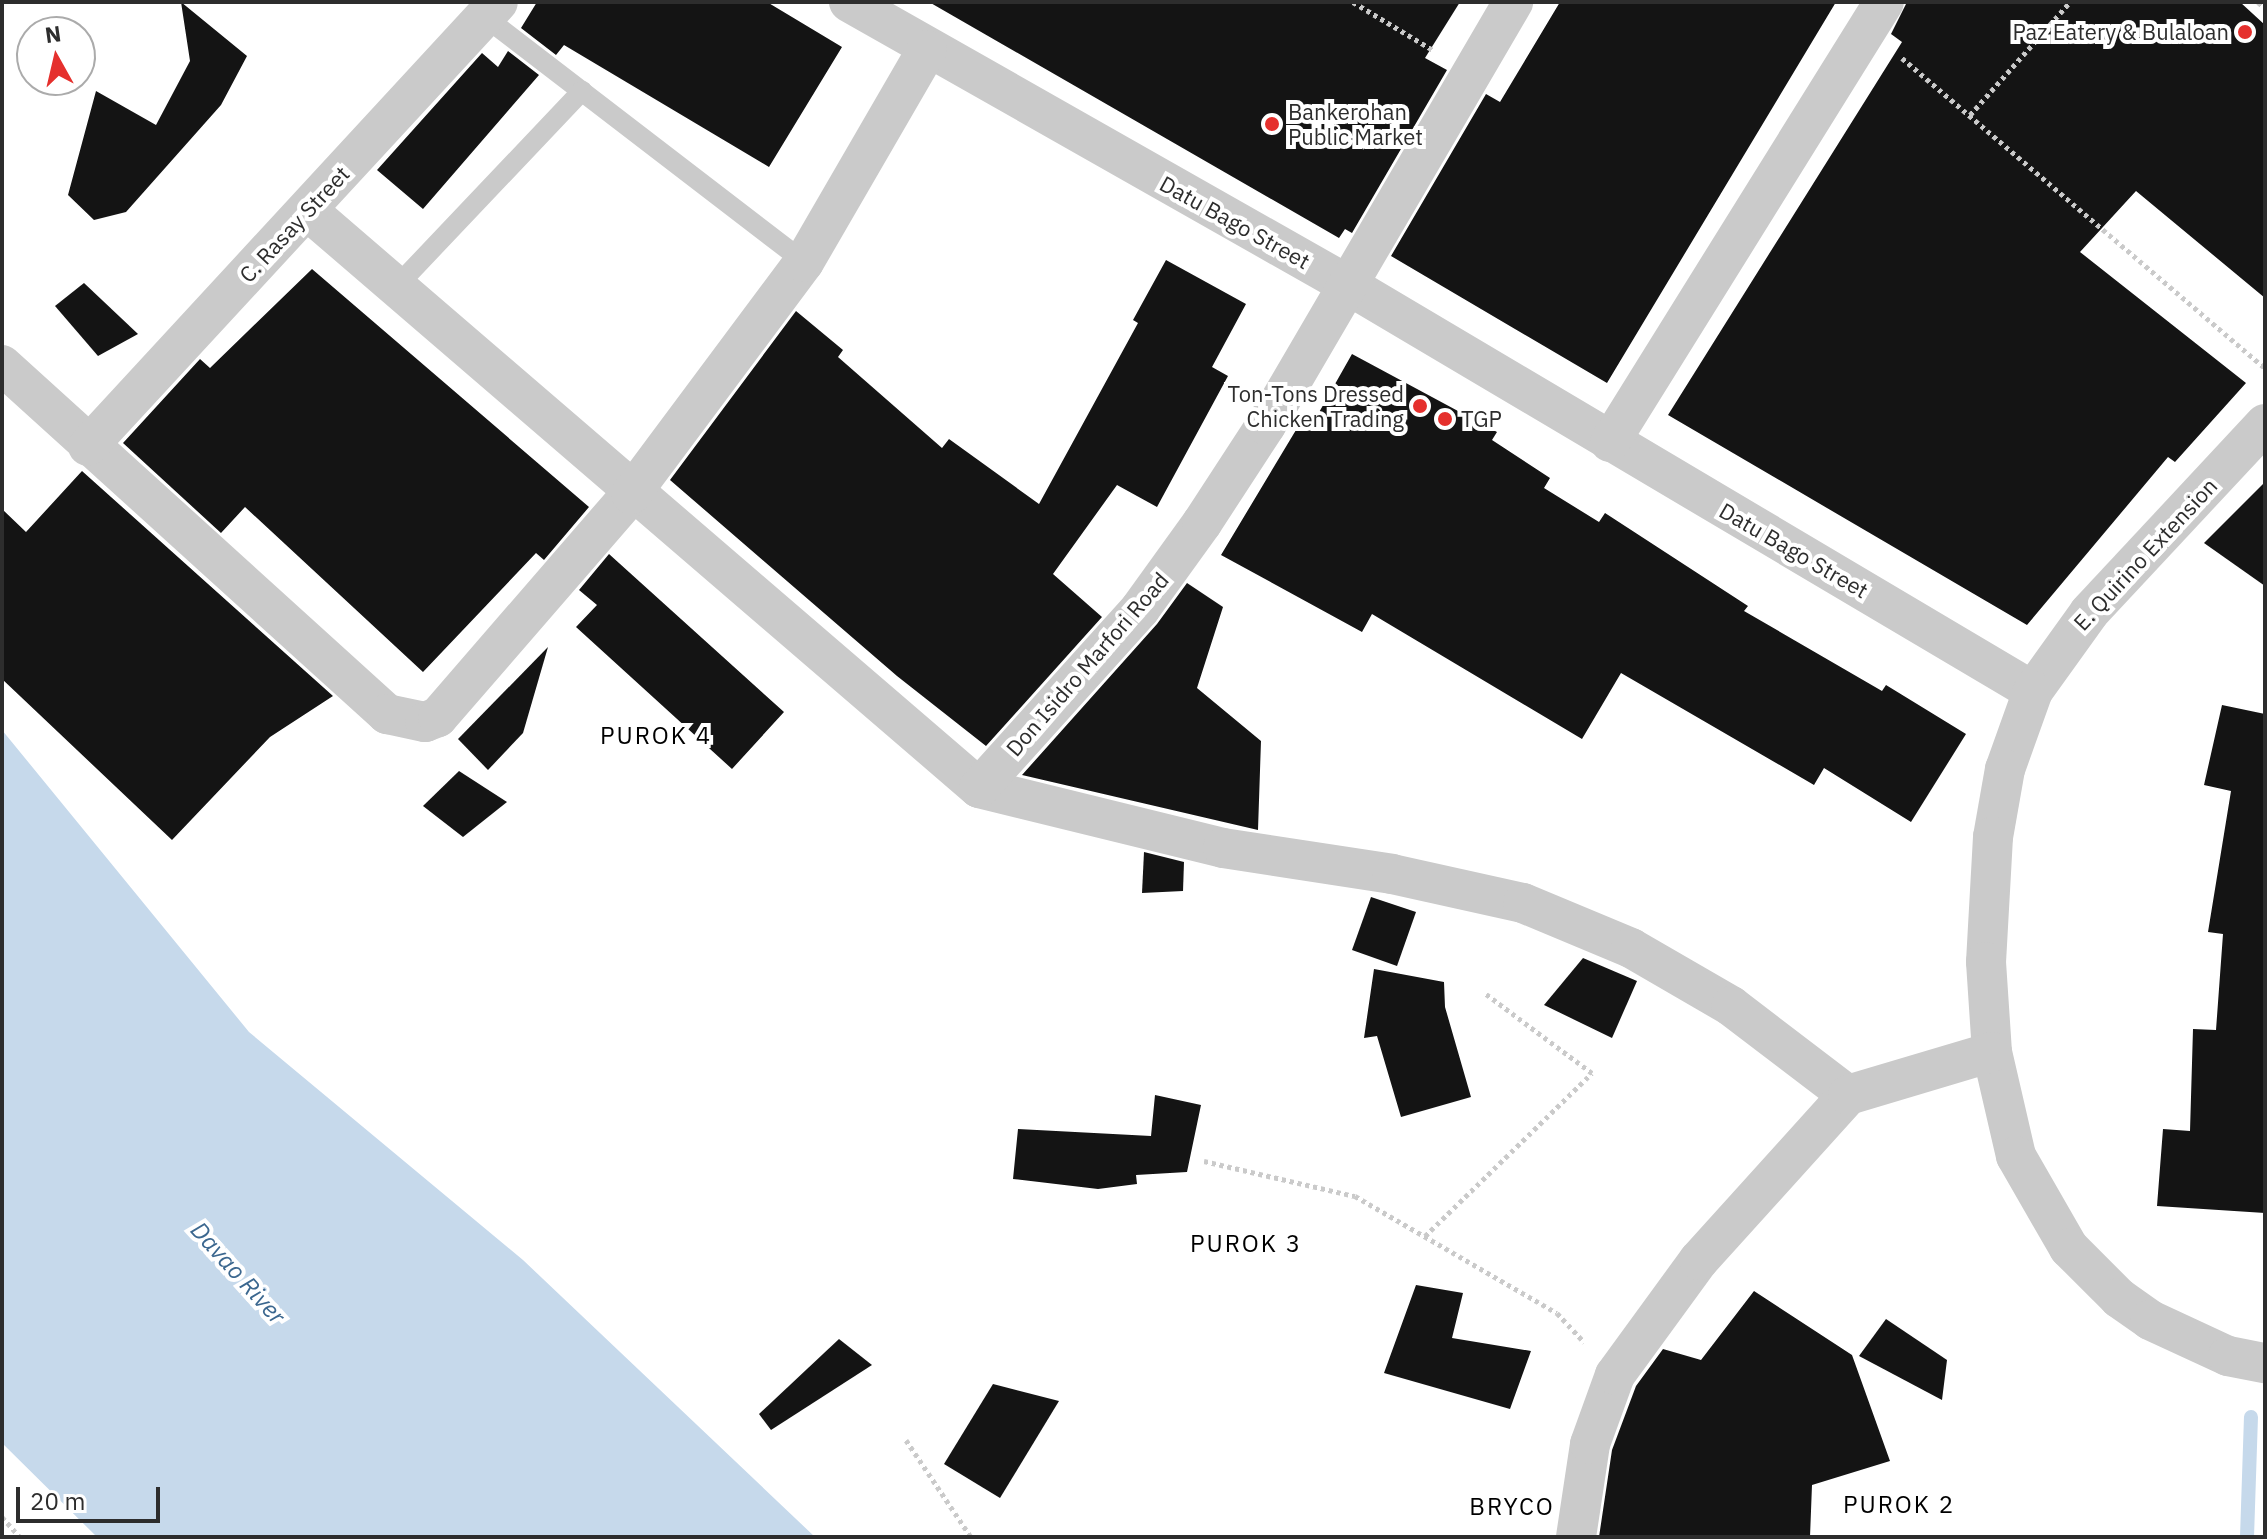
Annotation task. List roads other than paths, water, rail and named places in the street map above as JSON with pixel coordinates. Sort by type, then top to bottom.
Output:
[{"type":"street","name":"Datu Bago Street","points":[[849,2],[927,50],[1348,285],[2033,691]]},
{"type":"street","name":"Don Isidro Marfori Road","points":[[979,788],[1140,609],[1266,425],[1513,2]]},
{"type":"street","name":"C. Rasay Street","points":[[88,446],[492,10]]},
{"type":"street","points":[[1610,442],[1876,16]]},
{"type":"street","points":[[2,365],[387,714],[412,723],[438,717],[631,494],[804,262],[927,50]]},
{"type":"street","points":[[307,210],[631,494],[979,788],[1223,848],[1392,874],[1523,903],[1631,948],[1731,1006],[1848,1095]]},
{"type":"street","name":"E. Quirino Extension","points":[[2033,691],[2089,613],[2265,424]]},
{"type":"street","points":[[2033,691],[2005,769],[1993,837],[1986,962],[1992,1052],[2016,1156],[2069,1248],[2119,1298],[2183,1339],[2265,1363]]},
{"type":"street","points":[[1576,1537],[1590,1444],[1615,1375],[1699,1260],[1848,1095],[1992,1052]]},
{"type":"lane","points":[[492,10],[582,91],[804,262]]},
{"type":"lane","points":[[395,288],[582,91]]},
{"type":"water","name":"Davao River","points":[[2,730],[249,1032],[523,1260],[815,1537],[97,1537],[2,1443]]},
{"type":"waterway","points":[[2247,1537],[2251,1417]]},
{"type":"place","name":"Paz Eatery & Bulaloan","points":[[2245,32]]},
{"type":"place","name":"Bankerohan Public Market","points":[[1272,124]]},
{"type":"place","name":"Ton-Tons Dressed Chicken Trading","points":[[1420,406]]},
{"type":"place","name":"TGP","points":[[1445,419]]},
{"type":"district","name":"PUROK 4","points":[[656,736]]},
{"type":"district","name":"PUROK 3","points":[[1246,1244]]},
{"type":"district","name":"PUROK 2","points":[[1899,1505]]},
{"type":"district","name":"BRYCO","points":[[1512,1507]]}]
